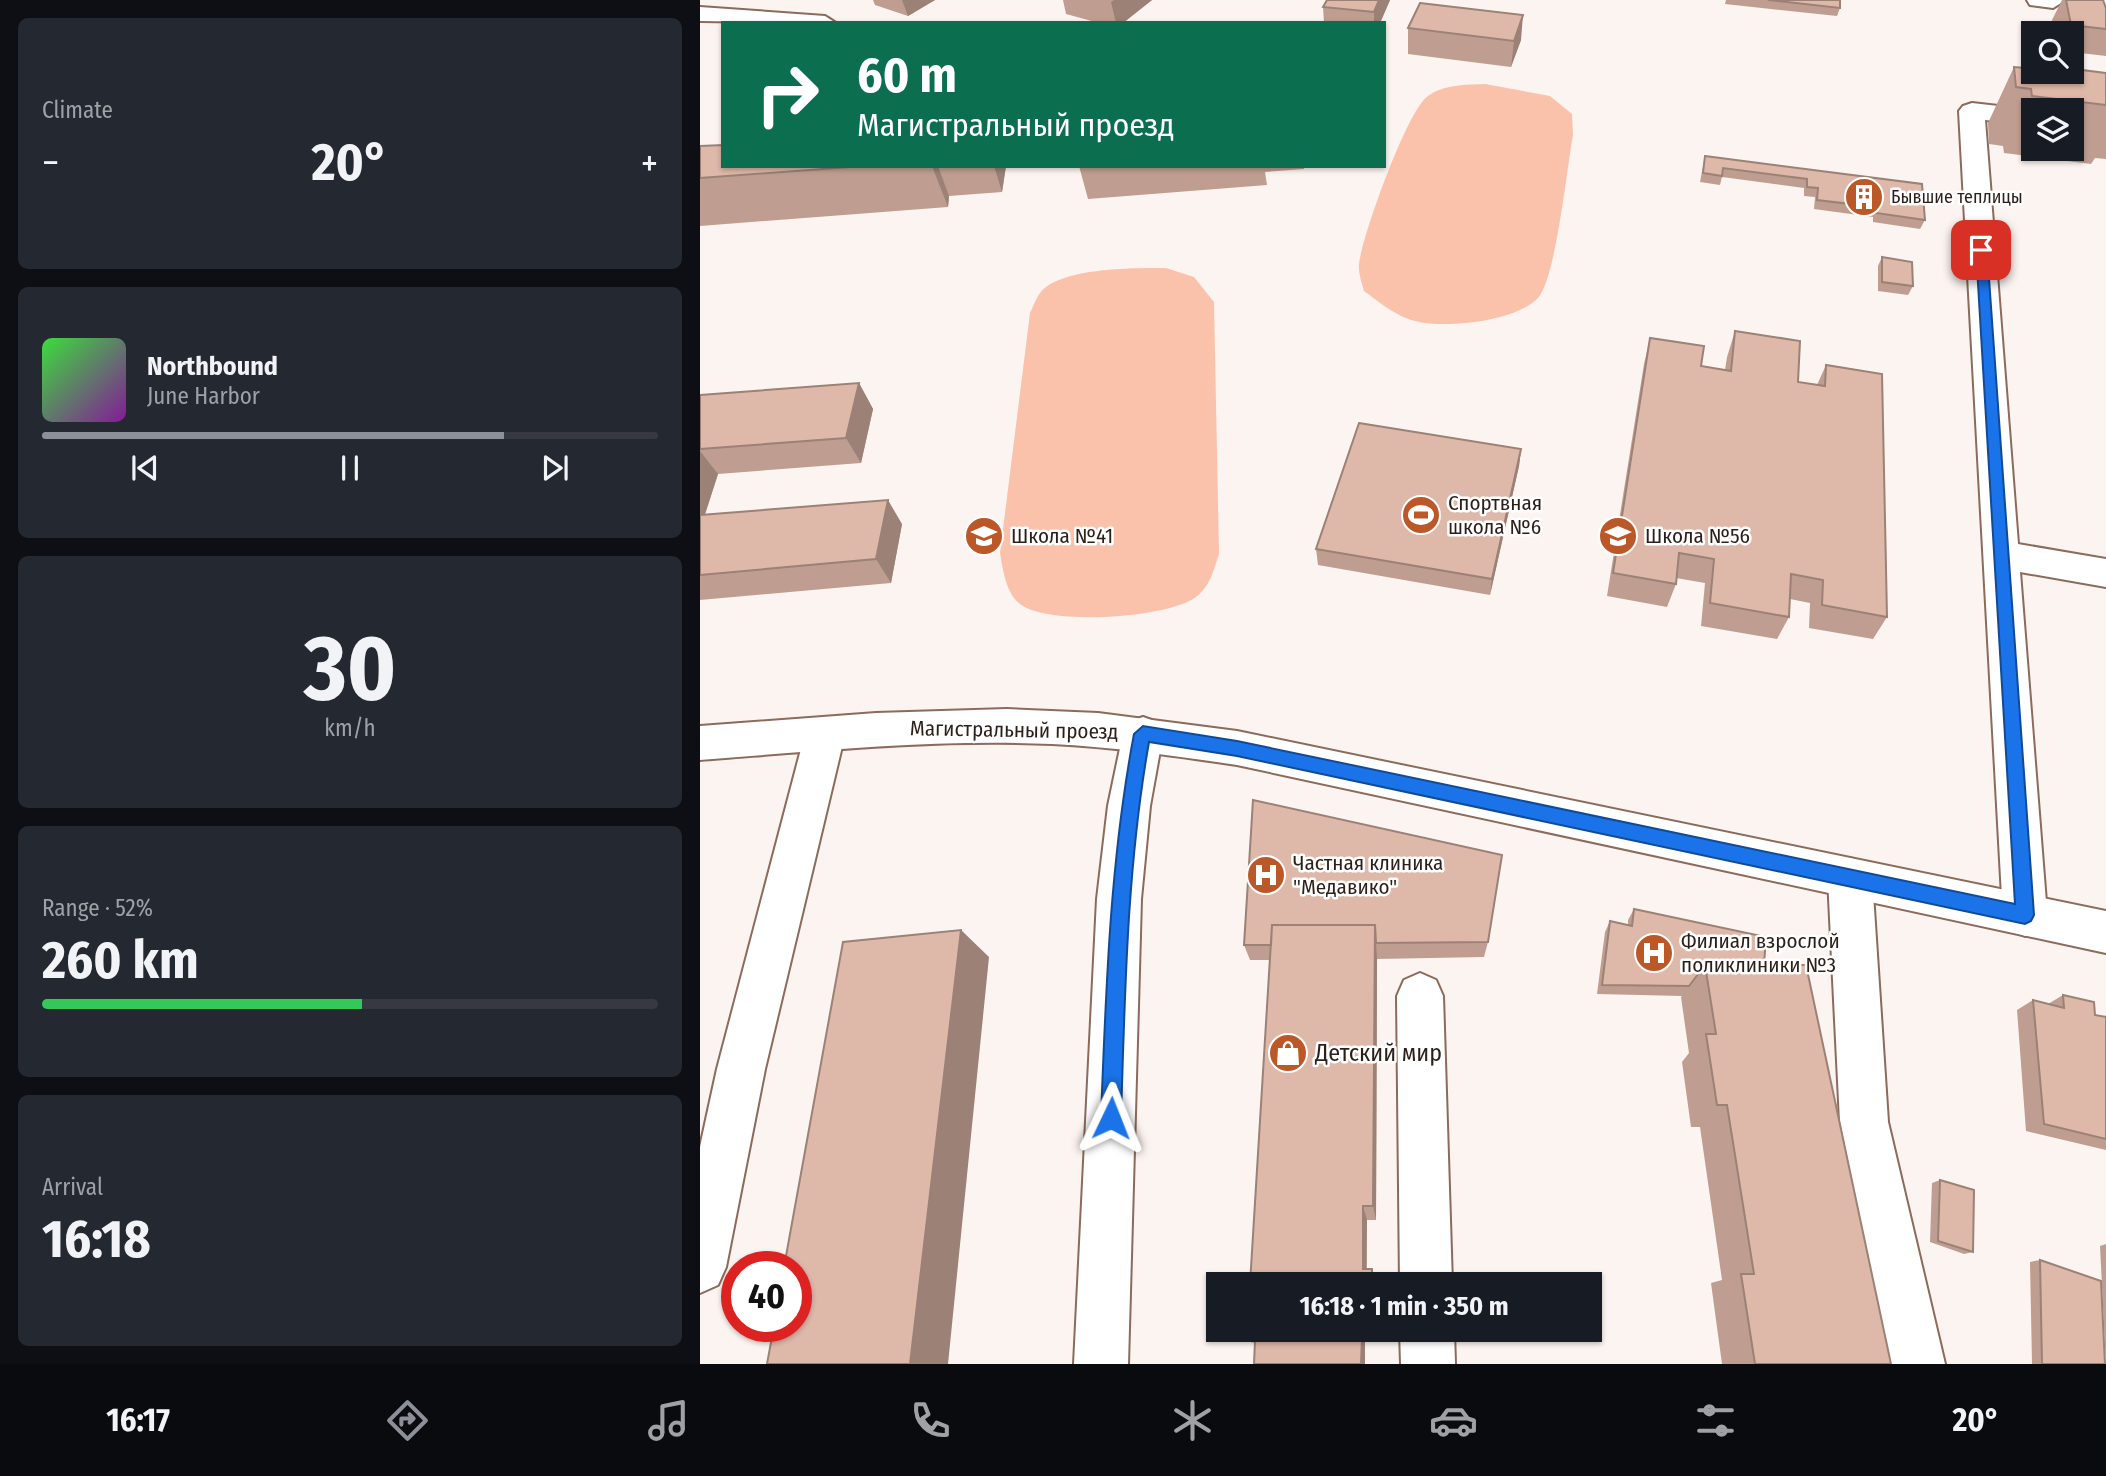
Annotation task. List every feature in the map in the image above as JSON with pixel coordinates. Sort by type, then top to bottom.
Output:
[{"type":"main road","points":[[700,14],[797,21]]},
{"type":"main road","points":[[2021,117],[1972,111],[2025,915]]},
{"type":"main road","points":[[2001,555],[2106,573]]},
{"type":"main road","name":"Магистральный проезд","points":[[700,743],[913,727],[1051,727],[1143,734],[1237,748],[2106,932]]},
{"type":"main road","points":[[700,1267],[741,1069],[825,734]]},
{"type":"main road","points":[[1101,1364],[1119,899],[1129,806],[1143,734]]},
{"type":"main road","points":[[1850,878],[1864,1122],[1918,1364]]},
{"type":"main road","points":[[1420,996],[1426,1272]]},
{"type":"main road","points":[[1427,1342],[1428,1364]]},
{"type":"shaded area","points":[[1485,84],[1550,96],[1572,114],[1573,135],[1550,269],[1538,298],[1514,312],[1464,323],[1432,324],[1411,320],[1364,291],[1359,264],[1368,228],[1398,148],[1419,106],[1428,96],[1441,89]]},
{"type":"shaded area","points":[[1166,268],[1194,277],[1214,302],[1219,554],[1213,573],[1199,595],[1178,606],[1158,611],[1108,617],[1058,616],[1038,612],[1023,606],[1013,596],[1004,575],[1000,553],[1030,313],[1040,293],[1050,284],[1064,278],[1099,271]]},
{"type":"building","points":[[1327,0],[1379,0],[1374,12],[1323,7]]},
{"type":"building","points":[[1768,0],[1840,0],[1840,8]]},
{"type":"building","points":[[2066,0],[2103,0],[2106,8],[2106,29],[2084,26],[2084,21],[2070,21]]},
{"type":"building","points":[[1420,3],[1523,15],[1514,41],[1408,28]]},
{"type":"building","points":[[2014,67],[2021,68],[2021,84],[2084,84],[2084,70],[2106,73],[2106,105],[2084,102],[2084,98],[2032,96],[2031,89],[2016,87]]},
{"type":"building","points":[[721,145],[721,168],[837,168],[700,178],[700,146]]},
{"type":"building","points":[[1705,156],[1922,184],[1925,220],[1876,213],[1876,207],[1817,200],[1818,188],[1807,187],[1807,179],[1723,168],[1722,176],[1703,173]]},
{"type":"building","points":[[1882,257],[1912,262],[1913,286],[1882,282]]},
{"type":"building","points":[[1735,331],[1800,341],[1798,382],[1825,386],[1826,365],[1882,374],[1887,617],[1822,605],[1823,580],[1791,574],[1789,617],[1710,603],[1714,559],[1679,553],[1676,584],[1613,573],[1650,338],[1704,346],[1701,366],[1731,371]]},
{"type":"building","points":[[859,383],[846,438],[700,449],[700,395]]},
{"type":"building","name":"Спортвная школа №6","points":[[1359,423],[1521,449],[1492,579],[1316,549]]},
{"type":"building","points":[[888,500],[876,559],[700,575],[700,515]]},
{"type":"building","points":[[1253,800],[1502,855],[1488,942],[1376,943],[1375,925],[1272,925],[1271,945],[1244,945]]},
{"type":"building","points":[[1634,909],[1766,937],[1764,965],[1705,965],[1689,986],[1602,985],[1610,921],[1632,926]]},
{"type":"building","points":[[1272,925],[1375,925],[1373,1206],[1363,1206],[1363,1269],[1372,1269],[1372,1272],[1251,1272]]},
{"type":"building","points":[[961,930],[910,1364],[767,1364],[771,1342],[812,1342],[812,1251],[787,1251],[843,942]]},
{"type":"building","points":[[1705,965],[1806,965],[1891,1364],[1755,1364],[1741,1274],[1754,1274],[1727,1105],[1717,1105],[1706,1034],[1716,1034]]},
{"type":"building","points":[[2063,995],[2094,1002],[2095,1015],[2106,1017],[2106,1139],[2044,1124],[2033,1000],[2064,1008]]},
{"type":"building","points":[[1940,1180],[1974,1190],[1973,1252],[1938,1241]]},
{"type":"building","points":[[2040,1260],[2101,1281],[2105,1364],[2042,1364]]},
{"type":"building","points":[[1255,1342],[1362,1342],[1361,1364],[1254,1364]]},
{"type":"place","name":"Бывшие теплицы","points":[[1864,197]]},
{"type":"place","name":"Спортвная школа №6","points":[[1421,515]]},
{"type":"place","name":"Школа №41","points":[[984,536]]},
{"type":"place","name":"Школа №56","points":[[1618,536]]},
{"type":"place","name":"Частная клиника \"Медавико\"","points":[[1266,875]]},
{"type":"place","name":"Филиал взрослой поликлиники №3","points":[[1654,953]]},
{"type":"place","name":"Детский мир","points":[[1288,1053]]},
{"type":"route","points":[[1111,1118],[1119,899],[1129,806],[1143,734],[1237,748],[2025,915],[1981,250]]}]
